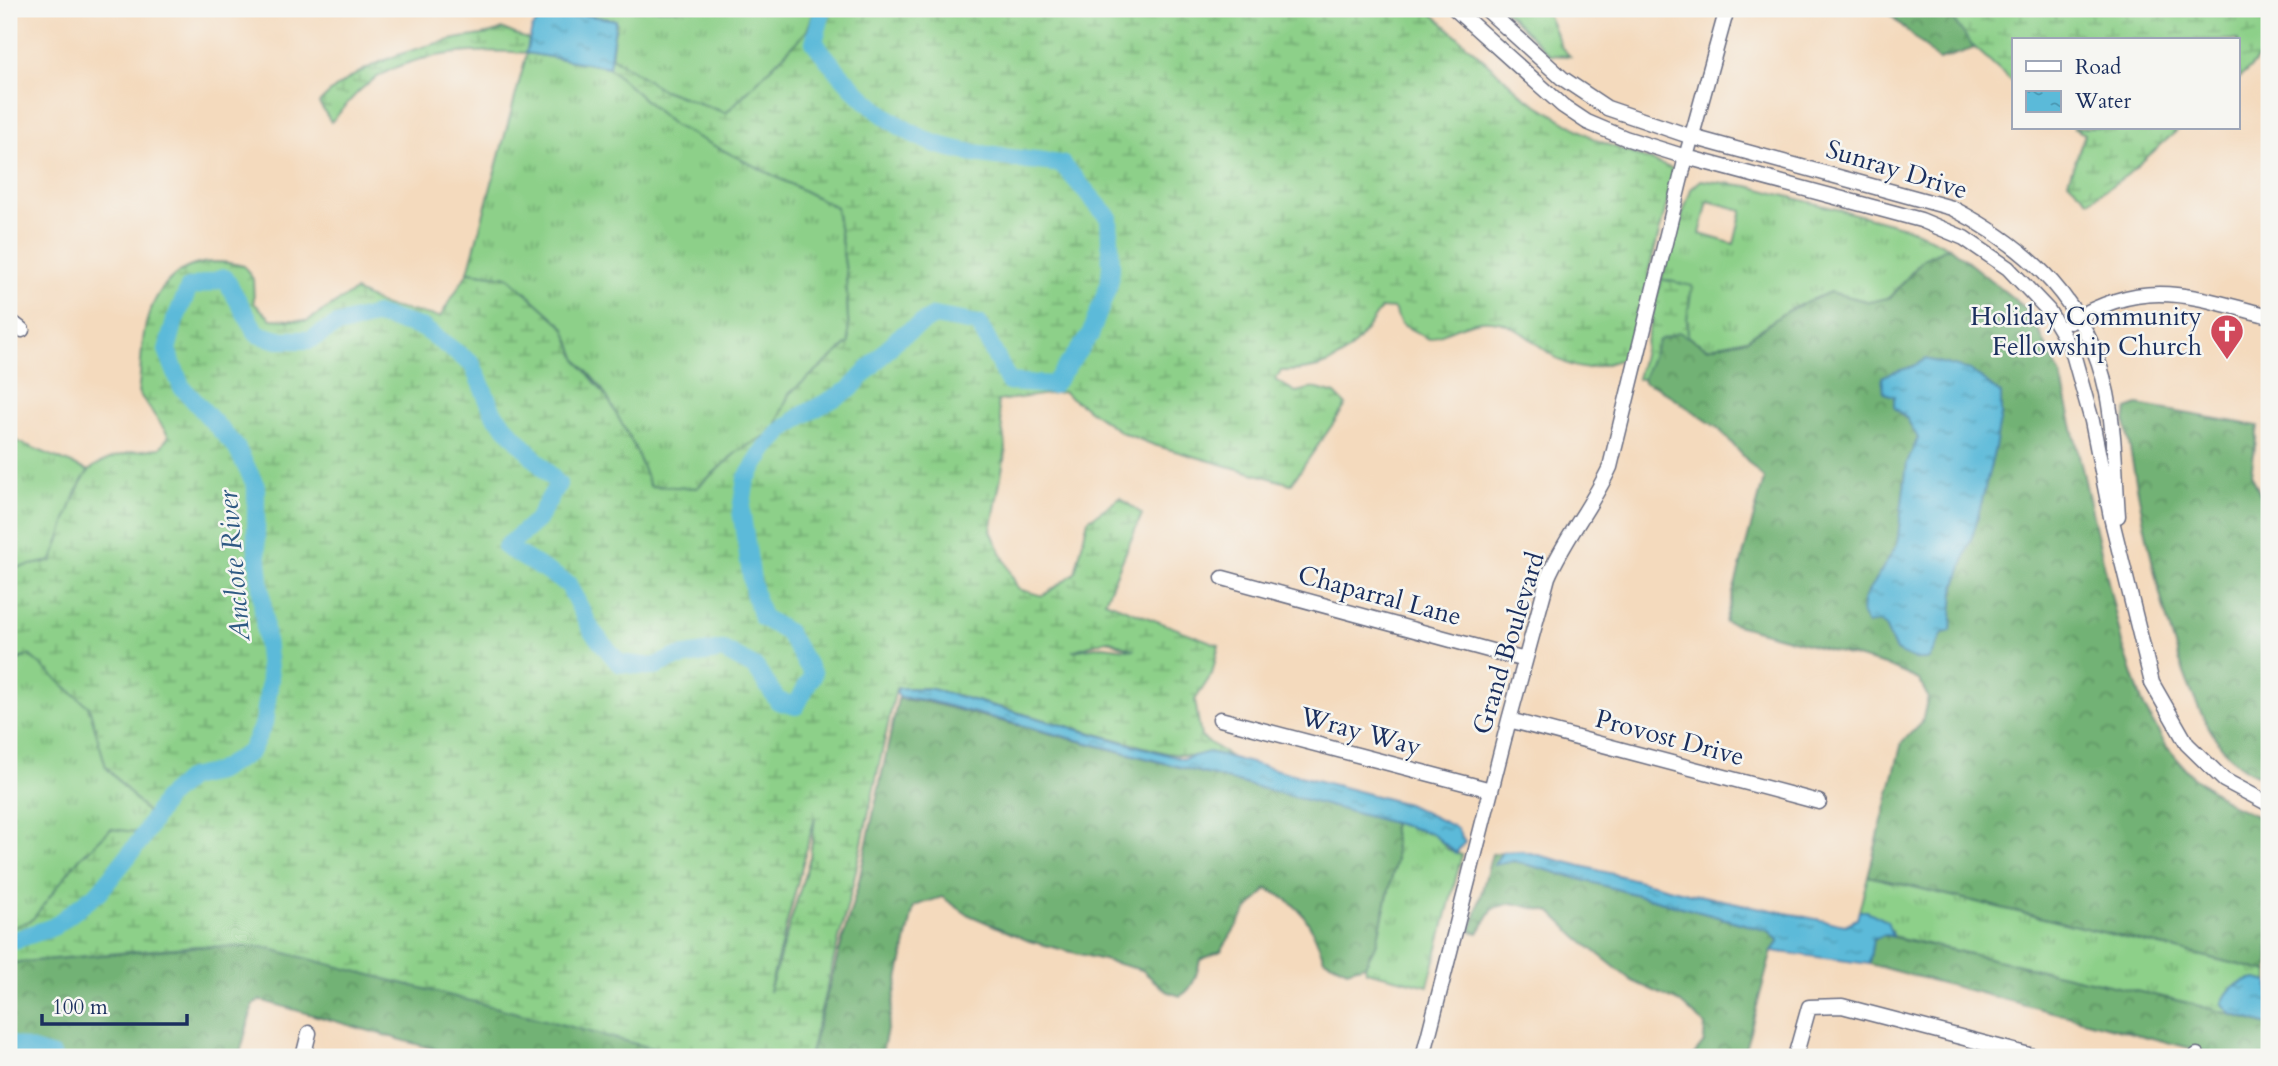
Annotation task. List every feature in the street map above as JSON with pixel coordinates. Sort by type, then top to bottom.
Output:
[{"type":"street","name":"Sunray Drive","points":[[1455,9],[1563,106],[1587,122],[1625,138],[1686,157],[1921,220],[1964,238],[2008,268],[2048,310],[2072,350],[2152,683],[2188,744],[2224,780],[2269,804]]},
{"type":"street","name":"Sunray Drive","points":[[1486,9],[1580,93],[1606,108],[1692,137],[1952,208],[1988,227],[2038,264],[2077,317],[2091,342],[2107,393],[2118,535]]},
{"type":"street","name":"Grand Boulevard","points":[[1423,1057],[1508,720],[1556,558],[1594,501],[1609,467],[1686,157],[1727,9]]},
{"type":"street","points":[[2060,328],[2077,317],[2131,295],[2161,291],[2269,316]]},
{"type":"street","points":[[9,320],[22,330]]},
{"type":"street","name":"Chaparral Lane","points":[[1223,578],[1525,660]]},
{"type":"street","name":"Wray Way","points":[[1220,719],[1490,790]]},
{"type":"street","name":"Provost Drive","points":[[1508,720],[1819,802]]},
{"type":"street","points":[[1795,1057],[1809,1007],[1842,1006],[2003,1053],[2037,1057]]},
{"type":"street","points":[[303,1057],[309,1033]]},
{"type":"green space","points":[[556,9],[815,9],[807,31],[727,113],[663,90],[611,57],[616,20]]},
{"type":"green space","points":[[815,9],[1427,9],[1526,98],[1596,140],[1676,170],[1648,274],[1652,276],[1626,379],[1621,379],[1624,359],[1587,368],[1568,364],[1521,332],[1496,321],[1468,324],[1429,339],[1401,324],[1394,309],[1381,308],[1361,337],[1341,356],[1316,367],[1281,371],[1275,380],[1296,392],[1314,388],[1335,394],[1346,405],[1291,484],[1154,445],[1121,432],[1063,392],[997,401],[1006,449],[991,531],[1018,589],[1043,596],[1075,573],[1088,520],[1120,498],[1142,514],[1105,601],[1219,645],[1212,674],[1195,700],[1201,737],[1228,755],[1190,756],[1166,753],[929,688],[896,688],[853,884],[809,1057],[687,1057],[263,947],[196,946],[9,963],[9,929],[32,920],[77,861],[111,829],[152,834],[147,812],[106,767],[89,707],[29,655],[9,664],[9,569],[52,561],[78,489],[95,466],[133,452],[160,448],[169,436],[138,392],[145,326],[163,288],[184,269],[211,262],[227,263],[244,266],[253,279],[254,303],[271,319],[307,321],[355,291],[385,306],[440,317],[468,272],[508,277],[564,327],[577,360],[607,397],[634,446],[650,486],[697,488],[737,452],[774,431],[789,394],[849,343],[846,271],[836,207],[673,125],[608,67],[610,56],[663,90],[726,113],[807,31]],"holes":[[[1107,640],[1135,650],[1103,646],[1072,651]],[[815,817],[810,857],[769,992],[769,991]]]},
{"type":"green space","points":[[1503,9],[1545,9],[1562,48],[1570,56],[1550,55]]},
{"type":"green space","points":[[1884,9],[1946,9],[1975,48],[1939,60]]},
{"type":"green space","points":[[1946,9],[2269,9],[2264,48],[2254,64],[2240,77],[2240,38],[2012,38],[2012,81],[1971,44]]},
{"type":"green space","points":[[503,29],[529,40],[528,53],[464,52],[421,59],[401,66],[382,74],[365,86],[331,122],[319,103],[348,79],[382,61],[438,43],[486,35]]},
{"type":"green space","points":[[527,53],[608,67],[673,125],[836,207],[846,271],[849,343],[789,394],[774,431],[737,452],[697,488],[650,486],[634,446],[601,387],[577,360],[564,327],[508,277],[468,272]]},
{"type":"green space","points":[[2077,130],[2178,130],[2127,175],[2089,201],[2068,181],[2085,134]]},
{"type":"green space","points":[[1701,180],[1748,186],[1909,228],[1949,247],[1923,259],[1891,297],[1870,302],[1830,292],[1787,311],[1747,339],[1707,348],[1688,337],[1687,319],[1661,279],[1691,189]],"holes":[[[1708,201],[1742,210],[1734,244],[1700,234]]]},
{"type":"green space","points":[[1949,247],[2029,311],[2061,376],[2122,643],[2144,707],[2167,747],[2192,776],[2232,805],[2269,822],[2269,972],[1868,876],[1902,742],[1922,722],[1928,697],[1919,680],[1885,665],[1725,622],[1764,479],[1719,429],[1656,386],[1644,383],[1643,378],[1657,341],[1676,330],[1707,348],[1747,339],[1787,311],[1830,292],[1870,302],[1891,297],[1923,259]]},
{"type":"green space","points":[[1661,279],[1692,286],[1687,319],[1688,337],[1679,332],[1659,340],[1643,379],[1637,379]]},
{"type":"green space","points":[[2138,405],[2258,426],[2251,474],[2269,513],[2269,780],[2245,769],[2220,744],[2198,707],[2180,661],[2151,556],[2125,422],[2127,409]]},
{"type":"green space","points":[[9,438],[89,471],[70,510],[52,561],[12,570],[9,569]]},
{"type":"green space","points":[[29,655],[70,661],[96,723],[106,767],[147,812],[152,834],[45,917],[9,929],[9,664]]},
{"type":"green space","points":[[898,699],[927,702],[1392,822],[1396,859],[1377,942],[1365,965],[1347,970],[1324,959],[1315,935],[1304,917],[1289,901],[1267,889],[1246,911],[1221,951],[1200,960],[1191,986],[1180,996],[1166,991],[1142,970],[1029,941],[967,914],[942,897],[914,906],[881,1057],[809,1057],[858,885]]},
{"type":"green space","points":[[1392,822],[1436,835],[1447,849],[1462,855],[1428,986],[1366,971],[1365,965],[1377,942],[1396,859]]},
{"type":"green space","points":[[1502,852],[1495,864],[1514,861],[1769,931],[1779,941],[1772,951],[1743,1057],[1692,1057],[1704,1042],[1705,1025],[1681,1003],[1632,981],[1578,938],[1551,912],[1512,903],[1493,908],[1478,933],[1471,931],[1492,854]]},
{"type":"green space","points":[[1868,876],[2269,972],[2269,982],[2257,979],[2222,1003],[2231,1014],[1892,936],[1891,930],[1867,912],[1859,911]]},
{"type":"green space","points":[[1884,935],[2181,1001],[2269,1025],[2269,1057],[2224,1057],[1869,964],[1873,939]]},
{"type":"green space","points":[[194,947],[263,947],[688,1057],[443,1057],[441,1051],[260,1000],[253,1005],[239,1057],[9,1057],[9,963]]},
{"type":"water","points":[[546,9],[616,20],[609,67],[526,53],[532,29]]},
{"type":"water","points":[[1925,359],[1970,370],[2001,394],[2001,415],[1976,524],[1954,591],[1951,631],[1943,633],[1929,659],[1913,659],[1896,651],[1885,626],[1878,622],[1867,624],[1862,615],[1863,600],[1897,545],[1907,463],[1918,438],[1907,419],[1894,407],[1894,396],[1884,393],[1882,377],[1914,366]]},
{"type":"water","points":[[899,688],[932,689],[1183,759],[1209,752],[1407,804],[1457,828],[1465,842],[1456,853],[1431,833],[926,700],[899,697],[896,692]]},
{"type":"water","points":[[1522,851],[1688,893],[1845,925],[1857,919],[1859,911],[1867,911],[1887,921],[1892,936],[1884,935],[1873,939],[1869,964],[1772,951],[1779,941],[1769,931],[1514,861],[1494,865],[1502,852]]},
{"type":"water","points":[[2257,979],[2269,982],[2269,1025],[2231,1014],[2222,1003],[2235,985]]},
{"type":"waterway","name":"Anclote River","points":[[9,942],[53,927],[99,892],[140,841],[166,798],[189,778],[217,772],[250,752],[264,723],[270,679],[256,540],[256,486],[236,447],[181,386],[167,350],[175,320],[189,288],[225,278],[257,334],[278,340],[310,340],[337,325],[377,315],[423,328],[472,364],[494,414],[558,484],[537,520],[506,547],[568,584],[592,631],[619,663],[653,667],[674,658],[723,650],[756,668],[778,701],[796,706],[813,674],[787,632],[762,617],[754,593],[741,510],[746,479],[766,448],[784,429],[803,415],[849,390],[898,338],[934,316],[979,324],[1009,382],[1053,385],[1090,335],[1109,284],[1111,267],[1109,218],[1062,164],[958,150],[928,141],[894,122],[851,86],[814,42],[823,9]]},
{"type":"waterway","name":"Anclote River","points":[[9,1044],[53,1057]]},
{"type":"place","name":"Holiday Community Fellowship Church","points":[[2227,361]]}]
